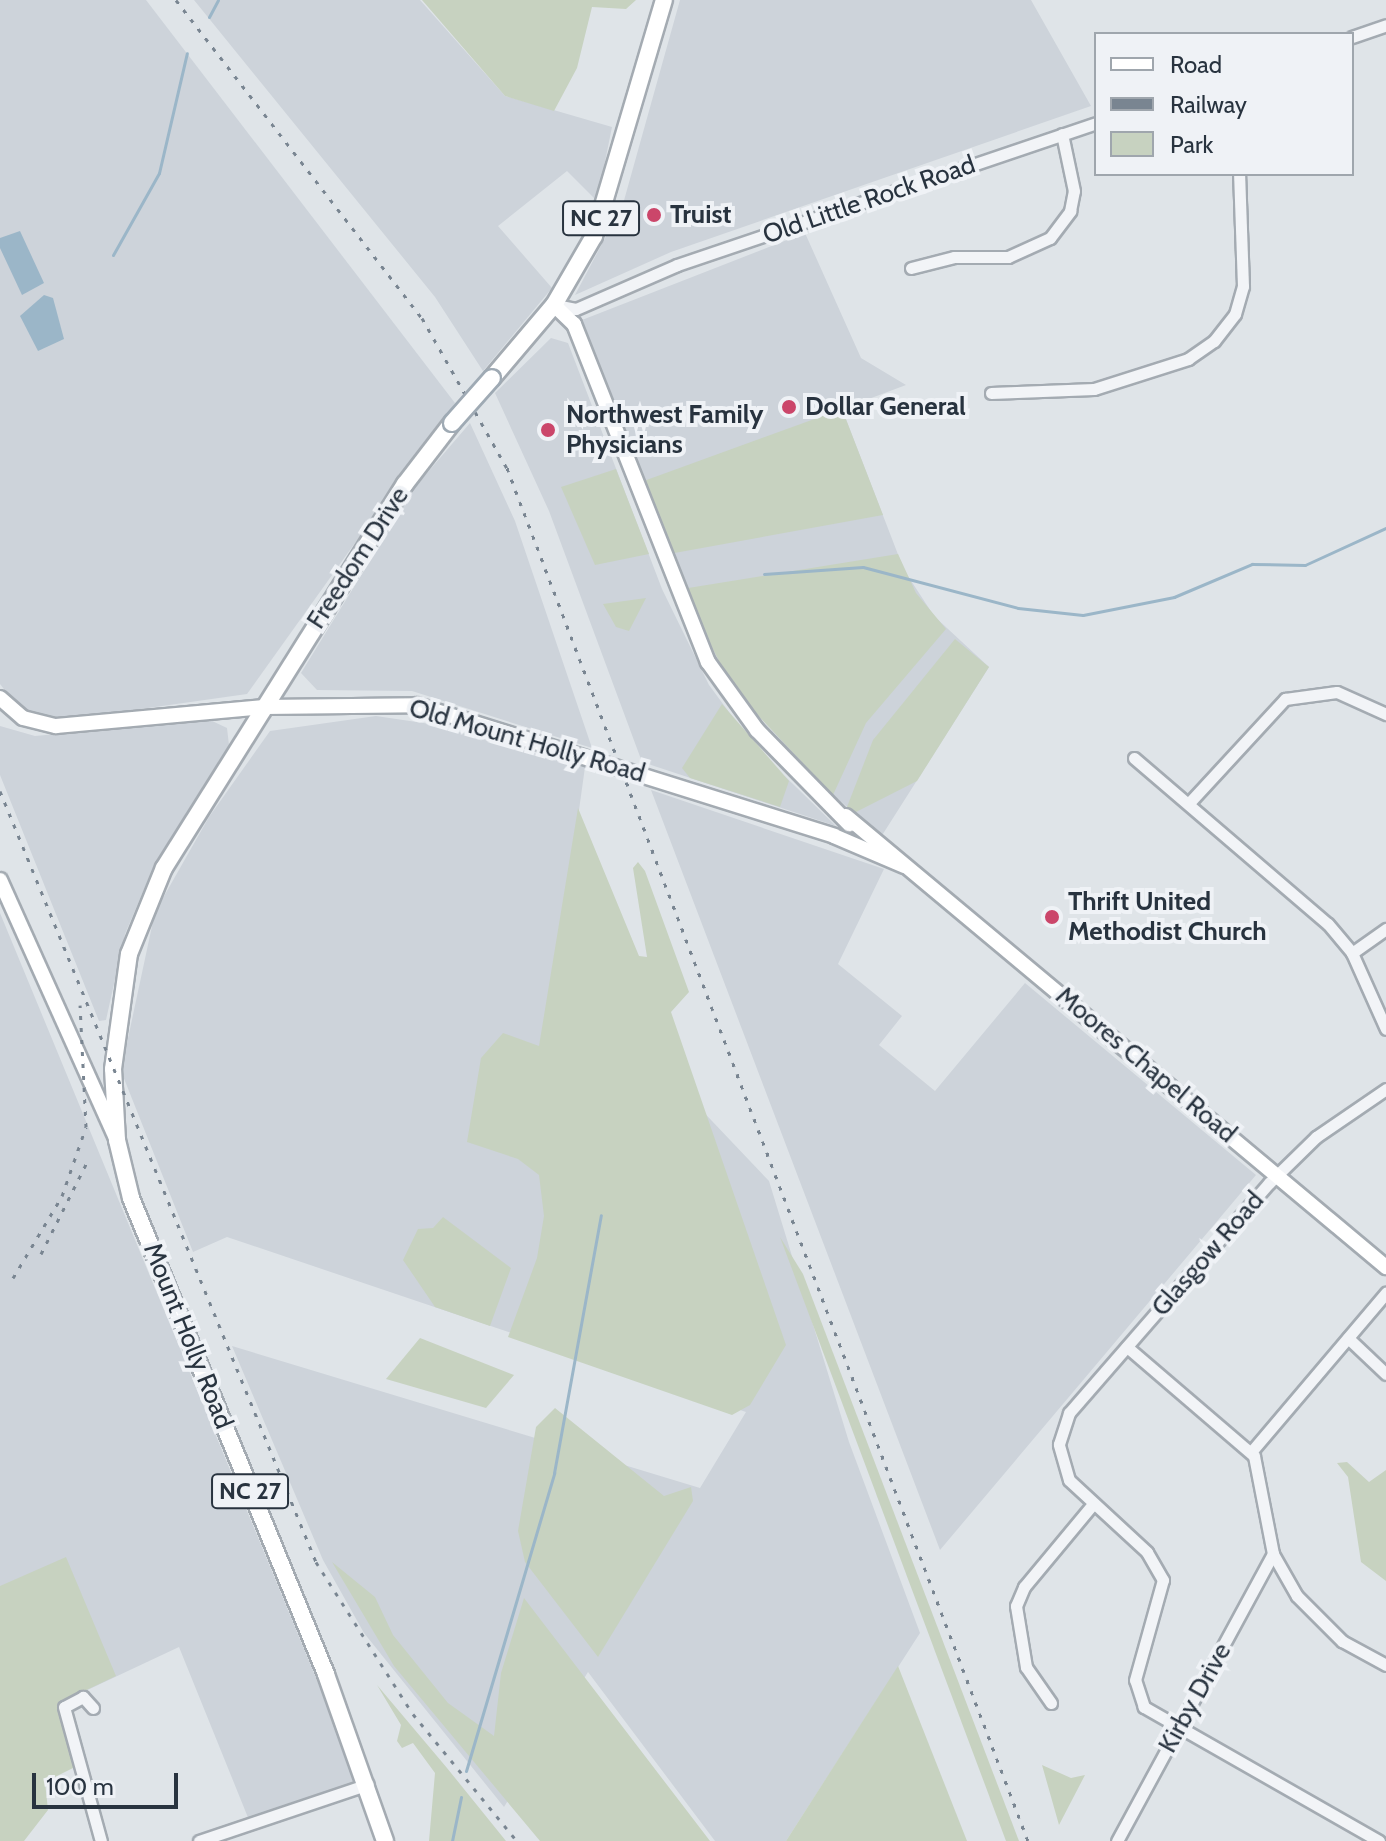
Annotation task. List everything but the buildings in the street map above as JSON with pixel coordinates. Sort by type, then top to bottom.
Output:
[{"type":"main road","name":"Freedom Drive","points":[[117,1140],[116,1018],[140,919],[183,834],[405,484],[452,423],[554,305],[602,216],[664,0]]},
{"type":"main road","points":[[554,305],[574,324],[704,654],[757,730],[846,816],[904,866]]},
{"type":"main road","name":"Old Mount Holly Road","points":[[0,698],[23,718],[56,726],[264,707],[430,707],[846,840],[904,866]]},
{"type":"main road","points":[[846,816],[846,840]]},
{"type":"main road","name":"Moores Chapel Road","points":[[904,866],[1386,1267]]},
{"type":"main road","name":"Mount Holly Road","points":[[0,880],[117,1140],[131,1198],[368,1784],[385,1841]]},
{"type":"street","points":[[1354,36],[1386,25]]},
{"type":"street","name":"Old Little Rock Road","points":[[554,305],[576,309],[677,265],[1094,124]]},
{"type":"street","points":[[911,268],[954,257],[1008,257],[1050,238],[1074,191],[1062,134]]},
{"type":"street","points":[[991,393],[1094,389],[1188,359],[1214,341],[1235,314],[1243,286],[1239,176]]},
{"type":"street","points":[[1189,803],[1285,699],[1337,692],[1386,714]]},
{"type":"street","points":[[1134,758],[1296,893],[1352,953],[1386,1029]]},
{"type":"street","points":[[1352,953],[1386,929]]},
{"type":"street","name":"Glasgow Road","points":[[1093,1504],[1064,1472],[1059,1444],[1069,1413],[1278,1175],[1386,1089]]},
{"type":"street","points":[[1251,1452],[1386,1293]]},
{"type":"street","points":[[1348,1338],[1386,1374]]},
{"type":"street","points":[[1127,1347],[1251,1452],[1273,1554],[1321,1624],[1386,1665]]},
{"type":"street","points":[[1051,1703],[1026,1667],[1016,1606],[1024,1587],[1093,1504],[1160,1571],[1163,1595],[1135,1689],[1151,1714],[1374,1840]]},
{"type":"street","name":"Kirby Drive","points":[[1117,1841],[1273,1554]]},
{"type":"street","points":[[93,1708],[83,1697],[64,1707],[101,1841]]},
{"type":"street","points":[[199,1841],[368,1784]]},
{"type":"shaded area","points":[[0,0],[146,0],[455,403],[247,694],[56,721],[17,706],[0,684]]},
{"type":"shaded area","points":[[194,0],[420,0],[505,96],[612,127],[597,201],[567,171],[498,226],[552,288],[483,371],[435,297]]},
{"type":"shaded area","points":[[680,0],[1031,0],[1091,106],[671,252],[575,295],[623,204]]},
{"type":"shaded area","points":[[805,233],[861,358],[906,385],[842,409],[904,570],[934,616],[989,667],[881,837],[803,768],[708,649],[582,320]]},
{"type":"shaded area","points":[[551,338],[568,343],[662,589],[709,685],[754,746],[836,826],[642,762],[549,511],[495,393]]},
{"type":"shaded area","points":[[470,423],[515,521],[592,748],[412,691],[317,690],[301,673],[416,486]]},
{"type":"shaded area","points":[[376,716],[430,724],[585,767],[545,1054],[693,1101],[769,1181],[849,1442],[920,1633],[786,1841],[715,1841],[588,1672],[504,1807],[364,1633],[323,1560],[232,1346],[700,1488],[746,1412],[227,1237],[193,1252],[121,1071],[155,912],[209,817],[270,731]]},
{"type":"shaded area","points":[[210,720],[227,728],[229,745],[153,868],[125,934],[106,1020],[99,1021],[0,775],[0,726],[35,736]]},
{"type":"shaded area","points":[[651,790],[884,869],[838,964],[902,1016],[879,1045],[935,1091],[1025,983],[1256,1175],[940,1550]]},
{"type":"shaded area","points":[[0,913],[359,1782],[249,1820],[179,1647],[0,1731]]},
{"type":"green space","points":[[422,0],[636,0],[626,9],[592,7],[577,68],[554,111],[505,96]]},
{"type":"green space","points":[[842,409],[883,515],[669,554],[641,482]]},
{"type":"green space","points":[[616,469],[649,554],[595,565],[561,487]]},
{"type":"green space","points":[[898,554],[916,593],[946,629],[866,723],[833,795],[734,690],[682,589]]},
{"type":"green space","points":[[646,598],[629,631],[616,627],[603,604]]},
{"type":"green space","points":[[955,639],[989,667],[917,781],[854,813],[847,807],[873,740]]},
{"type":"green space","points":[[722,704],[789,781],[780,807],[690,778],[682,768]]},
{"type":"green space","points":[[578,808],[639,956],[647,957],[633,868],[638,862],[645,871],[689,992],[671,1012],[786,1345],[750,1405],[732,1415],[508,1337],[537,1258],[544,1216],[539,1175],[518,1159],[467,1142],[481,1058],[503,1033],[539,1046]]},
{"type":"green space","points":[[443,1217],[511,1268],[490,1326],[435,1307],[403,1260],[418,1229],[433,1228]]},
{"type":"green space","points":[[780,1237],[803,1274],[1019,1841],[1006,1841]]},
{"type":"green space","points":[[420,1338],[514,1375],[486,1408],[386,1379]]},
{"type":"green space","points":[[555,1408],[664,1496],[691,1487],[693,1501],[598,1657],[525,1562],[518,1531],[536,1427]]},
{"type":"green space","points":[[1347,1462],[1369,1482],[1386,1470],[1386,1581],[1361,1562],[1348,1477],[1337,1463]]},
{"type":"green space","points":[[66,1557],[116,1676],[57,1704],[75,1767],[45,1782],[48,1810],[24,1841],[0,1841],[0,1586]]},
{"type":"green space","points":[[332,1562],[375,1597],[393,1635],[448,1703],[494,1736],[501,1673],[524,1598],[710,1841],[540,1841],[394,1666]]},
{"type":"green space","points":[[898,1666],[967,1841],[786,1841]]},
{"type":"green space","points":[[377,1685],[506,1841],[429,1841],[435,1773],[413,1743],[402,1748],[397,1741],[401,1725]]},
{"type":"green space","points":[[1042,1765],[1071,1778],[1085,1775],[1059,1825]]},
{"type":"water","points":[[20,231],[44,283],[22,295],[0,248],[0,238]]},
{"type":"water","points":[[44,295],[53,298],[64,339],[38,351],[20,316]]},
{"type":"waterway","points":[[209,17],[218,0]]},
{"type":"waterway","points":[[113,255],[159,173],[187,53]]},
{"type":"waterway","points":[[764,574],[863,567],[1018,608],[1083,615],[1174,597],[1252,564],[1305,565],[1386,528]]},
{"type":"waterway","points":[[466,1771],[554,1473],[601,1215]]},
{"type":"waterway","points":[[452,1841],[461,1797]]},
{"type":"railway","points":[[176,0],[422,318],[507,468],[1028,1841]]},
{"type":"railway","points":[[0,791],[316,1562],[413,1714],[517,1841]]},
{"type":"railway","points":[[13,1278],[62,1196],[86,1127],[80,1005]]},
{"type":"railway","points":[[41,1254],[89,1158]]},
{"type":"place","name":"Truist","points":[[654,215]]},
{"type":"place","name":"Dollar General","points":[[789,407]]},
{"type":"place","name":"Northwest Family Physicians","points":[[548,430]]},
{"type":"place","name":"Thrift United Methodist Church","points":[[1052,917]]}]
